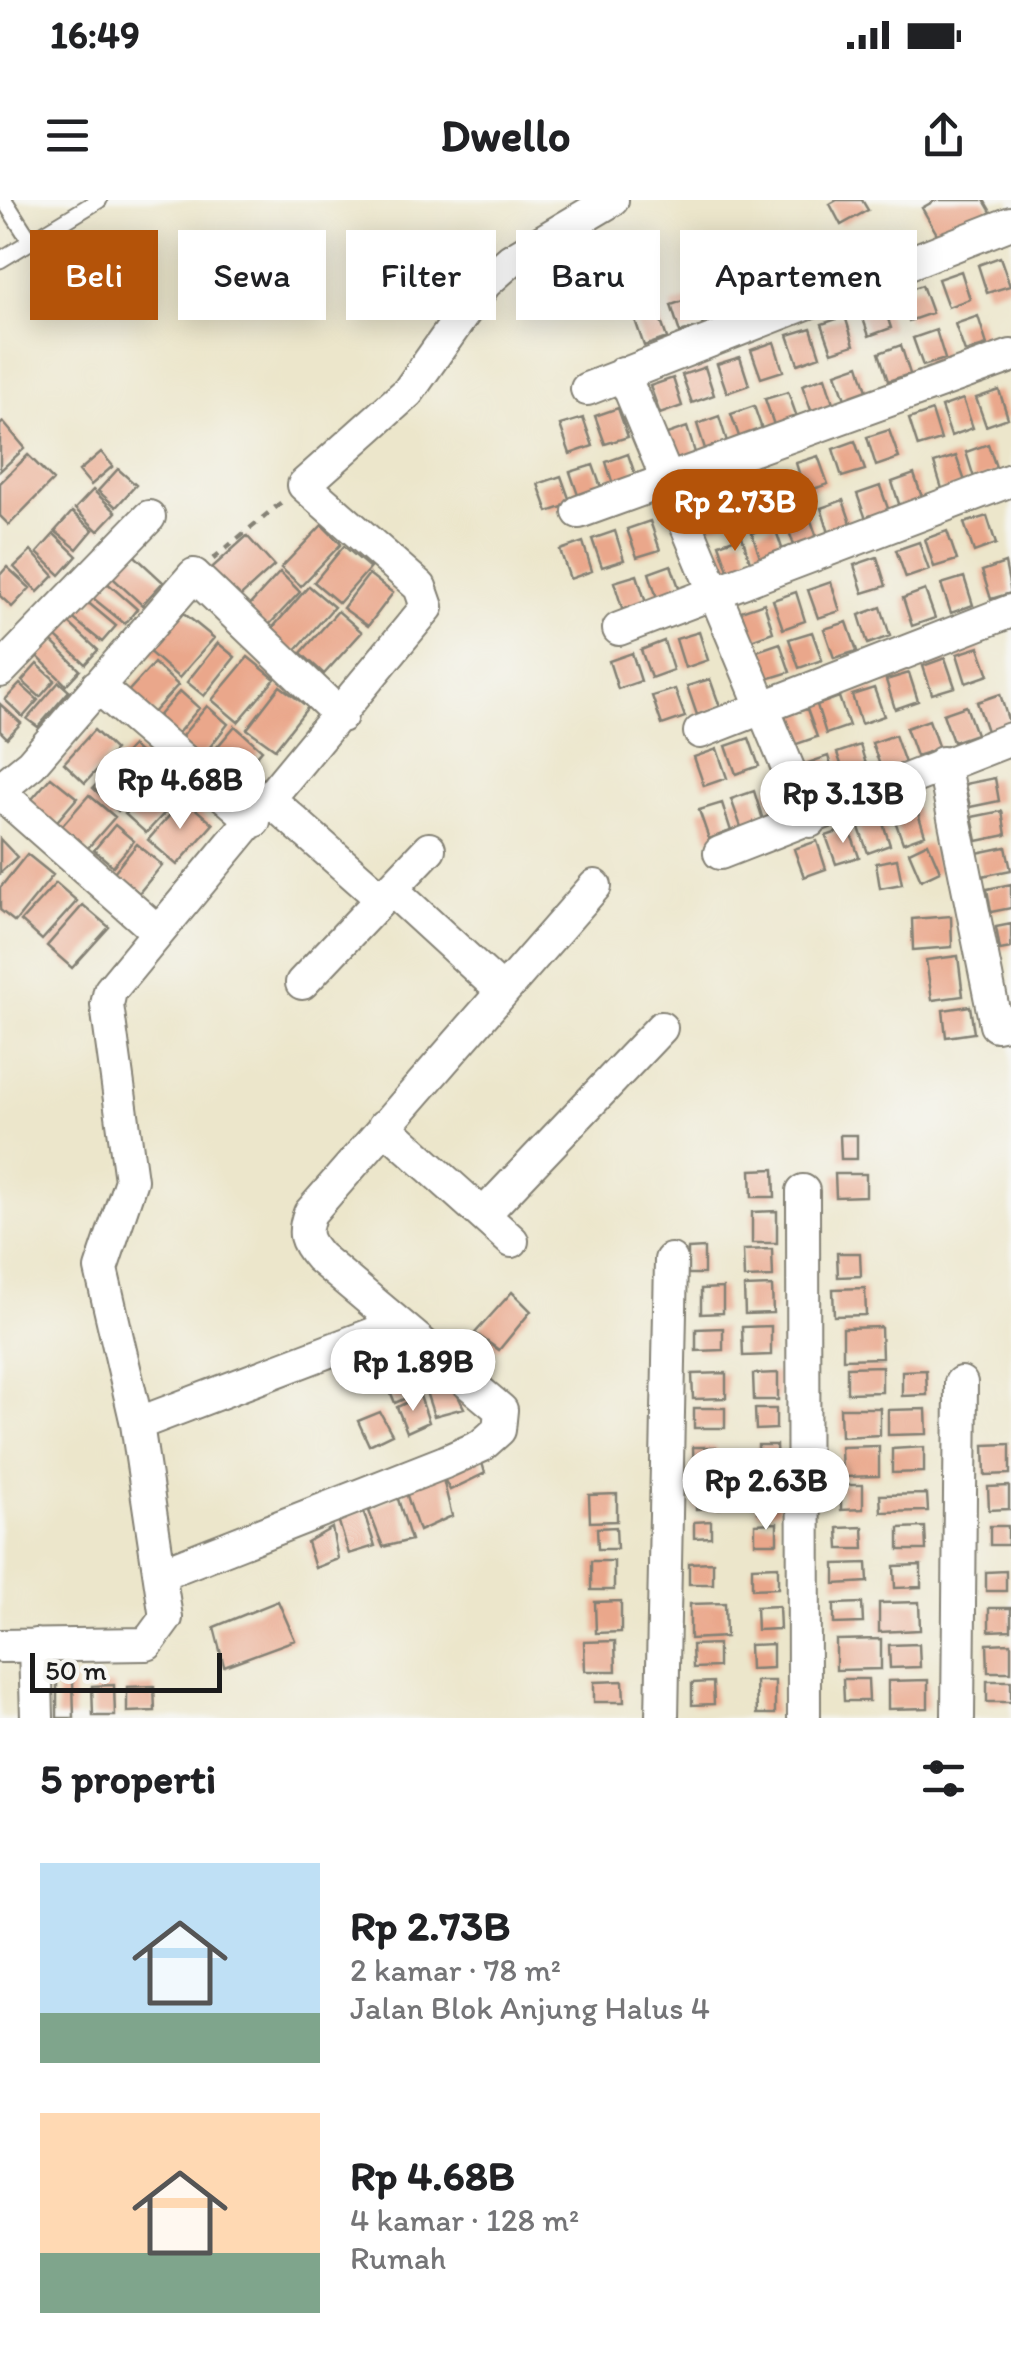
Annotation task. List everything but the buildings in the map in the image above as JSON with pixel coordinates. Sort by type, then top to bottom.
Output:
[{"type":"street","points":[[0,1646],[147,1644],[166,1618],[137,1424],[101,1269],[131,1180],[107,1005],[116,982],[341,716],[426,607],[420,586],[304,485],[408,392],[486,283],[511,260],[600,202]]},
{"type":"street","points":[[587,389],[1011,223]]},
{"type":"street","points":[[579,512],[1011,356]]},
{"type":"street","points":[[623,373],[810,821]]},
{"type":"street","points":[[618,629],[1011,480]]},
{"type":"street","points":[[0,671],[149,517]]},
{"type":"street","points":[[158,932],[0,791],[30,764],[194,575],[341,716]]},
{"type":"street","points":[[700,732],[1011,611]]},
{"type":"street","points":[[98,686],[262,811],[386,894],[500,990]]},
{"type":"street","points":[[720,853],[810,821],[943,763],[1011,739]]},
{"type":"street","points":[[943,763],[996,1025],[1011,1022]]},
{"type":"street","points":[[302,983],[429,848]]},
{"type":"street","points":[[160,1574],[445,1462],[482,1446],[499,1430],[502,1410],[319,1257],[305,1241],[304,1228],[310,1213],[594,886]]},
{"type":"street","points":[[484,1214],[661,1028]]},
{"type":"street","points":[[384,1126],[512,1241]]},
{"type":"street","points":[[803,1190],[804,1718]]},
{"type":"street","points":[[662,1718],[670,1260]]},
{"type":"street","points":[[137,1424],[397,1325]]},
{"type":"street","points":[[958,1718],[961,1383]]},
{"type":"street","points":[[35,1645],[37,1718]]},
{"type":"lane","points":[[0,260],[30,242],[4,200]]},
{"type":"lane","points":[[50,230],[99,200]]},
{"type":"path","points":[[194,575],[304,485]]}]
